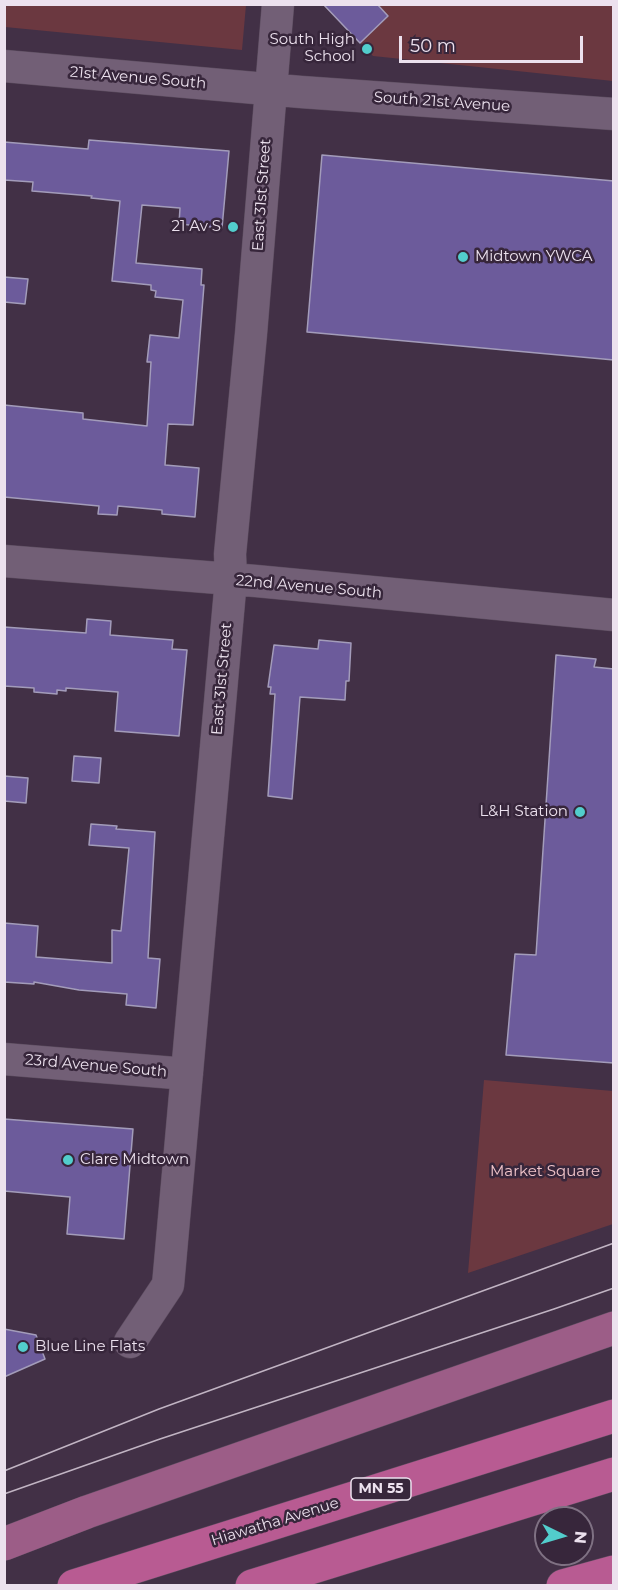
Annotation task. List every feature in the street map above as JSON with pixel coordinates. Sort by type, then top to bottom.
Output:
[{"type":"highway","name":"Hiawatha Avenue","points":[[74,1586],[614,1416]]},
{"type":"highway","points":[[252,1586],[614,1474]]},
{"type":"highway","points":[[563,1586],[614,1572]]},
{"type":"main road","points":[[4,1544],[87,1512],[614,1328]]},
{"type":"street","name":"East 31st Street","points":[[130,1342],[168,1284],[231,579],[230,554],[278,4]]},
{"type":"street","name":"21st Avenue South","points":[[4,66],[271,90]]},
{"type":"street","name":"South 21st Avenue","points":[[271,90],[614,114]]},
{"type":"street","name":"22nd Avenue South","points":[[4,561],[231,579],[614,615]]},
{"type":"street","name":"23rd Avenue South","points":[[4,1059],[187,1074]]},
{"type":"green space","points":[[4,5],[246,5],[242,50],[5,27]]},
{"type":"green space","points":[[323,5],[613,5],[613,81],[373,56]]},
{"type":"green space","name":"Market Square","points":[[484,1080],[613,1091],[613,1224],[468,1273]]},
{"type":"building","points":[[323,4],[377,4],[388,16],[360,43]]},
{"type":"building","points":[[89,140],[229,151],[222,228],[179,224],[180,208],[142,205],[136,263],[202,269],[201,285],[204,285],[193,425],[168,424],[165,465],[199,468],[195,517],[162,514],[162,510],[118,506],[117,515],[98,514],[99,506],[4,497],[4,405],[83,413],[83,419],[147,426],[151,362],[147,362],[150,335],[179,338],[183,300],[155,297],[156,291],[151,290],[151,285],[112,281],[120,201],[91,198],[92,196],[32,191],[33,182],[4,180],[4,142],[88,149]]},
{"type":"building","name":"Midtown YWCA","points":[[322,155],[614,181],[614,360],[307,332]]},
{"type":"building","points":[[4,277],[28,279],[25,304],[4,302]]},
{"type":"building","points":[[87,619],[111,621],[110,635],[173,640],[172,649],[187,650],[179,736],[115,731],[118,692],[66,688],[66,691],[57,690],[57,694],[34,692],[34,688],[4,686],[4,627],[86,633]]},
{"type":"building","points":[[319,640],[351,643],[349,681],[346,681],[345,700],[300,697],[292,799],[268,796],[275,694],[270,694],[271,687],[268,687],[274,645],[318,649]]},
{"type":"building","name":"L&H Station","points":[[556,655],[596,659],[594,667],[614,669],[614,1063],[506,1055],[515,954],[536,955]]},
{"type":"building","points":[[74,756],[101,758],[99,783],[72,781]]},
{"type":"building","points":[[4,776],[28,778],[26,803],[4,801]]},
{"type":"building","points":[[91,824],[117,826],[116,829],[155,832],[148,958],[160,959],[156,1008],[126,1005],[127,994],[79,990],[34,982],[34,984],[4,982],[4,923],[38,926],[36,957],[112,963],[112,930],[121,931],[129,848],[89,845]]},
{"type":"building","name":"Clare Midtown","points":[[4,1119],[133,1129],[124,1239],[67,1234],[70,1197],[4,1191]]},
{"type":"building","name":"Blue Line Flats","points":[[4,1329],[36,1335],[45,1359],[4,1377]]},
{"type":"tram line","points":[[4,1471],[159,1409],[614,1243]]},
{"type":"tram line","points":[[4,1494],[160,1439],[614,1288]]},
{"type":"place","name":"South High School","points":[[367,49]]},
{"type":"place","name":"21 Av S","points":[[233,227]]},
{"type":"place","name":"Midtown YWCA","points":[[463,257]]},
{"type":"place","name":"L&H Station","points":[[580,812]]},
{"type":"place","name":"Clare Midtown","points":[[68,1160]]},
{"type":"place","name":"Blue Line Flats","points":[[23,1347]]}]
